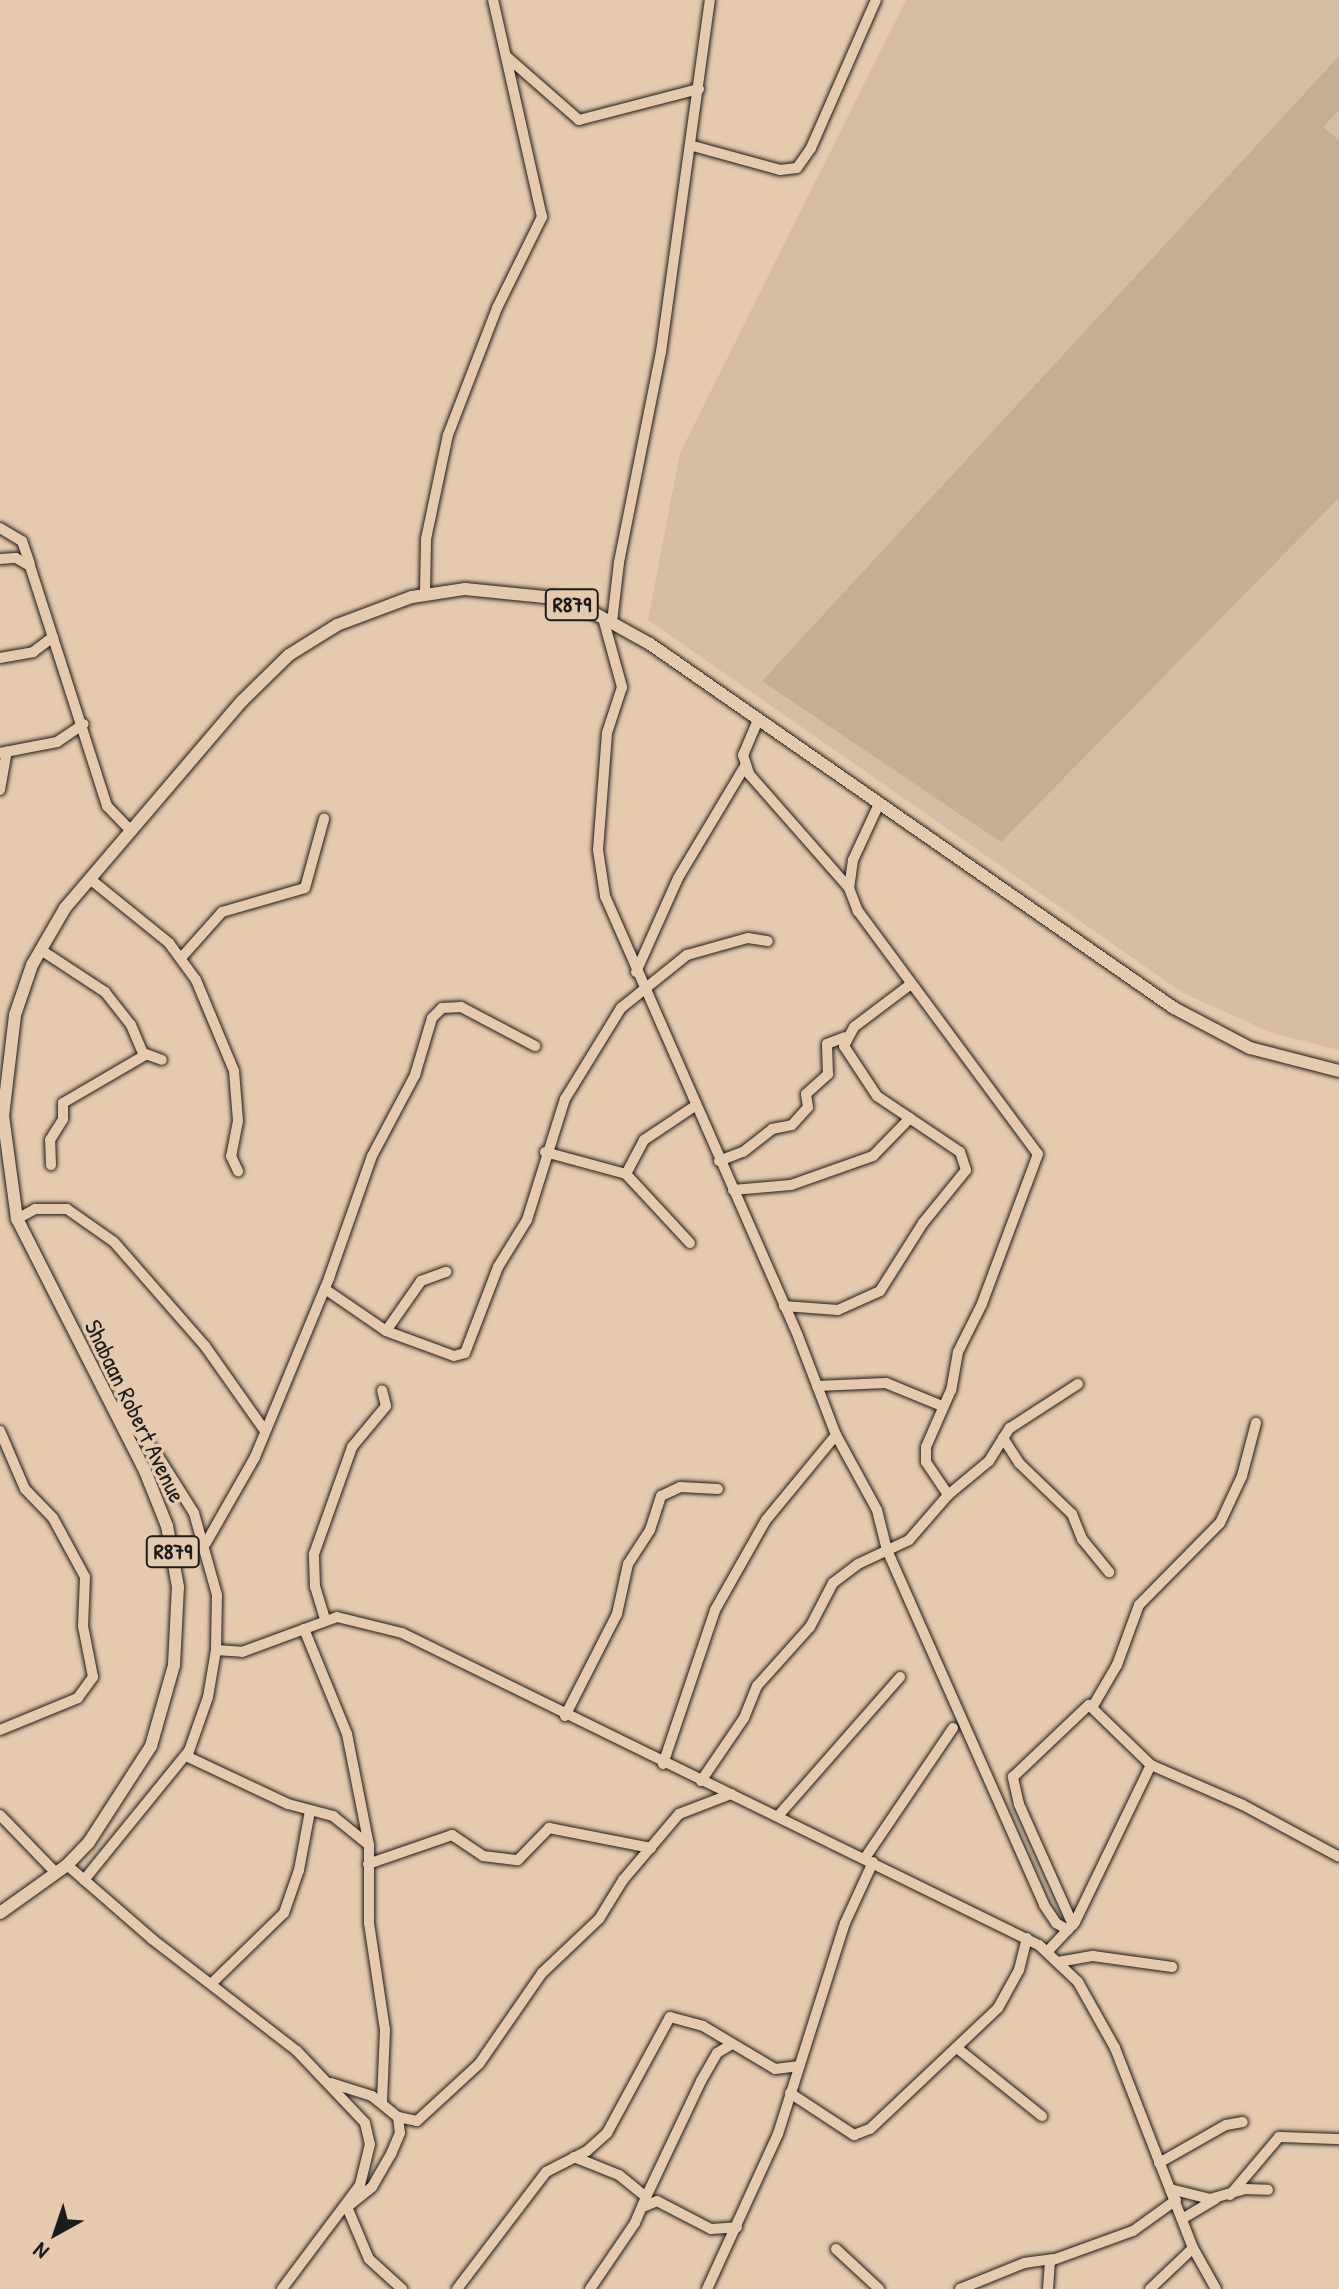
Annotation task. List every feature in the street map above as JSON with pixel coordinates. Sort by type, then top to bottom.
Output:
[{"type":"main road","name":"R879","points":[[2,1116],[10,1036],[41,950],[65,908],[242,701],[289,655],[337,625],[425,593],[509,590],[555,598],[608,620],[1174,1008],[1250,1048],[1339,1071]]},
{"type":"main road","name":"Shabaan Robert Avenue","points":[[0,1913],[67,1865],[124,1795],[151,1746],[174,1665],[178,1587],[167,1526],[109,1401],[17,1219],[4,1178],[6,1162],[2,1116]]},
{"type":"street","points":[[425,593],[426,539],[448,435],[497,308],[542,217],[493,0]]},
{"type":"street","points":[[710,0],[693,146],[608,620],[622,687],[607,733],[598,874],[643,989],[784,1306],[836,1435],[877,1510],[887,1550],[1044,1905],[1070,1928]]},
{"type":"street","points":[[693,146],[780,170],[797,168],[811,148],[876,0]]},
{"type":"street","points":[[505,55],[579,120],[699,89]]},
{"type":"street","points":[[0,528],[22,541],[84,724],[107,806],[130,830]]},
{"type":"street","points":[[0,559],[16,558],[30,566]]},
{"type":"street","points":[[33,652],[53,637]]},
{"type":"street","points":[[0,658],[33,652],[61,658]]},
{"type":"street","points":[[636,972],[678,878],[745,766],[745,748],[758,720]]},
{"type":"street","points":[[0,790],[4,753],[57,742],[84,724]]},
{"type":"street","points":[[745,766],[849,888],[872,934],[1038,1154],[982,1304],[958,1352],[925,1456],[948,1495]]},
{"type":"street","points":[[849,888],[853,860],[878,806]]},
{"type":"street","points":[[181,958],[222,912],[305,888],[324,819]]},
{"type":"street","points":[[90,879],[181,958],[196,980],[234,1071],[238,1121],[231,1156],[238,1171]]},
{"type":"street","points":[[325,1289],[386,1331],[454,1356],[465,1353],[498,1267],[527,1220],[545,1152],[574,1080],[621,1008],[692,953],[748,938],[768,941]]},
{"type":"street","points":[[41,950],[105,992],[145,1055],[162,1060]]},
{"type":"street","points":[[719,1161],[743,1152],[772,1129],[792,1125],[808,1107],[806,1093],[828,1074],[827,1044],[845,1037],[911,984]]},
{"type":"street","points":[[206,1543],[244,1482],[325,1289],[372,1156],[415,1075],[437,1011],[461,1007],[478,1012],[535,1046]]},
{"type":"street","points":[[784,1306],[799,1303],[819,1312],[864,1302],[890,1279],[923,1223],[960,1180],[967,1161],[960,1152],[871,1088],[847,1055],[845,1037]]},
{"type":"street","points":[[51,1165],[50,1140],[63,1119],[63,1103],[145,1055]]},
{"type":"street","points":[[626,1174],[644,1140],[695,1106]]},
{"type":"street","points":[[733,1190],[791,1185],[873,1156],[910,1118]]},
{"type":"street","points":[[545,1152],[626,1174],[690,1243]]},
{"type":"street","points":[[17,1219],[35,1209],[67,1209],[114,1242],[205,1346],[265,1431]]},
{"type":"street","points":[[386,1331],[421,1281],[446,1272]]},
{"type":"street","points":[[817,1386],[886,1383],[942,1406]]},
{"type":"street","points":[[701,1781],[744,1718],[757,1686],[810,1627],[833,1583],[909,1540],[948,1495],[989,1461],[1003,1438],[1024,1415],[1078,1384]]},
{"type":"street","points":[[325,1619],[315,1587],[314,1554],[352,1447],[386,1406],[382,1390]]},
{"type":"street","points":[[84,1880],[186,1756],[208,1697],[216,1650],[217,1595],[206,1543],[179,1485],[109,1401]]},
{"type":"street","points":[[1070,1928],[1019,1804],[1013,1777],[1074,1717],[1093,1706],[1117,1665],[1139,1605],[1220,1523],[1242,1476],[1246,1444],[1256,1423]]},
{"type":"street","points":[[0,1431],[25,1489],[53,1518],[85,1577],[83,1626],[93,1677],[78,1698],[0,1730]]},
{"type":"street","points":[[663,1764],[715,1610],[766,1520],[836,1435]]},
{"type":"street","points":[[1003,1438],[1019,1463],[1072,1514],[1084,1543],[1109,1572]]},
{"type":"street","points":[[565,1716],[617,1614],[628,1564],[650,1530],[661,1496],[680,1487],[718,1489]]},
{"type":"street","points":[[216,1650],[242,1652],[325,1619],[352,1618],[402,1633],[663,1764],[778,1816],[1027,1938],[1047,1952],[1078,1982],[1115,2048],[1193,2248],[1216,2289]]},
{"type":"street","points":[[304,1629],[347,1734],[369,1845],[369,1923],[385,2030],[382,2101]]},
{"type":"street","points":[[778,1816],[900,1677]]},
{"type":"street","points":[[1093,1706],[1151,1765],[1339,1857]]},
{"type":"street","points":[[707,2289],[778,2134],[845,1923],[869,1860],[953,1728]]},
{"type":"street","points":[[186,1756],[310,1811],[333,1816],[369,1845]]},
{"type":"street","points":[[1047,1952],[1070,1928],[1151,1765]]},
{"type":"street","points":[[347,2207],[372,2187],[398,2140],[479,2064],[542,1973],[599,1919],[651,1848],[684,1811],[731,1794]]},
{"type":"street","points":[[212,1983],[284,1913],[299,1870],[310,1811]]},
{"type":"street","points":[[0,1815],[56,1873]]},
{"type":"street","points":[[368,1864],[452,1835],[483,1856],[518,1860],[554,1827],[651,1848]]},
{"type":"street","points":[[67,1865],[329,2083],[368,2133],[362,2177],[347,2207],[282,2289]]},
{"type":"street","points":[[790,2093],[854,2135],[862,2134],[1004,2001],[1027,1938]]},
{"type":"street","points":[[1058,1962],[1093,1956],[1172,1967]]},
{"type":"street","points":[[457,2289],[546,2172],[574,2157],[607,2133],[670,2017],[703,2026],[775,2069],[798,2066]]},
{"type":"street","points":[[590,2289],[645,2202],[717,2053],[732,2044]]},
{"type":"street","points":[[957,2048],[1042,2116]]},
{"type":"street","points":[[329,2083],[382,2101],[398,2117],[417,2121]]},
{"type":"street","points":[[398,2117],[398,2140]]},
{"type":"street","points":[[1159,2163],[1226,2125],[1243,2122]]},
{"type":"street","points":[[1230,2195],[1279,2137],[1339,2139]]},
{"type":"street","points":[[574,2157],[619,2175],[645,2202]]},
{"type":"street","points":[[1170,2189],[1215,2199]]},
{"type":"street","points":[[1182,2219],[1215,2199],[1244,2189],[1268,2190]]},
{"type":"street","points":[[960,2289],[1024,2263],[1053,2259],[1133,2231],[1176,2200]]},
{"type":"street","points":[[645,2202],[657,2201],[711,2229],[737,2227]]},
{"type":"street","points":[[347,2207],[369,2259],[402,2289]]},
{"type":"street","points":[[1150,2289],[1193,2248]]},
{"type":"street","points":[[836,2249],[879,2289]]},
{"type":"street","points":[[1048,2289],[1053,2259]]},
{"type":"shaded area","points":[[906,0],[1339,0],[1339,1050],[1272,1033],[1183,993],[648,620],[680,453]]},
{"type":"shaded area","points":[[1339,56],[1339,110],[1323,127],[1339,140],[1339,498],[1001,842],[762,681]]}]
